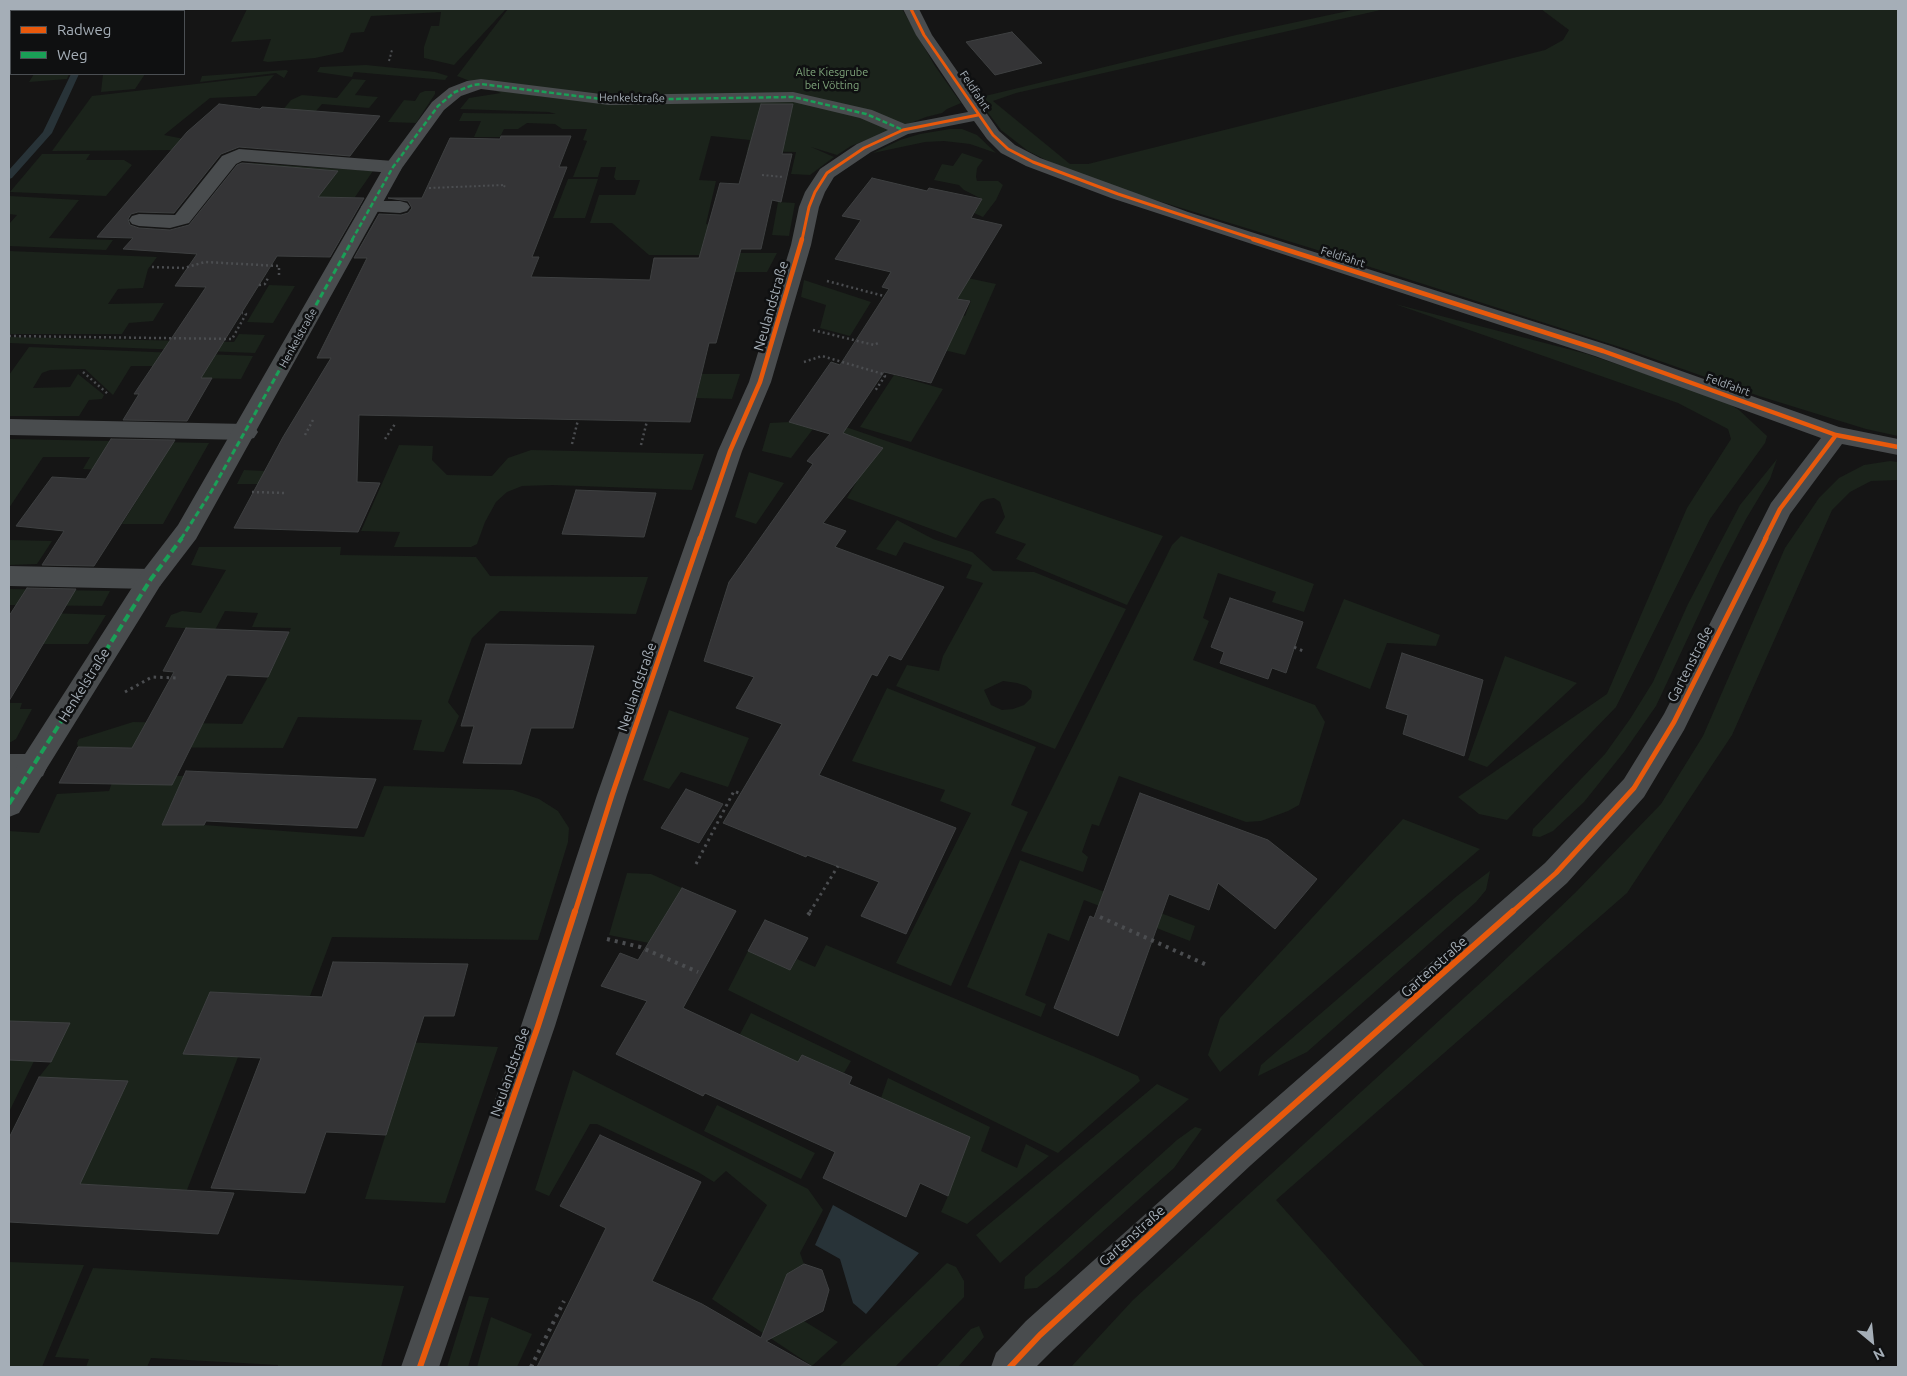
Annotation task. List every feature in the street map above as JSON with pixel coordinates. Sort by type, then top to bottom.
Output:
[{"type":"street","name":"Feldfahrt","points":[[911,9],[924,35],[978,115],[1008,149],[1033,162],[1118,194],[1603,351],[1836,435],[1898,447]]},
{"type":"street","name":"Henkelstraße","points":[[9,804],[21,767],[151,579],[187,532],[246,432],[393,166],[438,106],[455,92],[473,84],[481,84],[609,100],[792,97],[866,114],[903,130]]},
{"type":"street","name":"Neulandstraße","points":[[420,1367],[538,1026],[609,803],[730,451],[753,400],[792,273],[809,207],[820,182],[833,168],[864,148],[903,130],[978,115]]},
{"type":"street","points":[[139,220],[170,222],[182,218],[229,160],[239,155],[393,166]]},
{"type":"street","points":[[371,207],[400,207]]},
{"type":"street","points":[[9,427],[246,432]]},
{"type":"street","name":"Gartenstraße","points":[[1010,1367],[1040,1335],[1240,1153],[1556,872],[1634,788],[1674,722],[1780,509],[1836,435]]},
{"type":"street","points":[[9,576],[151,579]]},
{"type":"path","points":[[389,61],[392,50]]},
{"type":"path","points":[[423,189],[505,185],[504,187]]},
{"type":"path","points":[[152,267],[184,268],[205,262],[279,266],[279,277]]},
{"type":"path","points":[[792,273],[884,296]]},
{"type":"path","points":[[259,285],[265,284],[270,276]]},
{"type":"path","points":[[9,336],[232,339],[246,314],[242,313]]},
{"type":"path","points":[[778,321],[874,345],[880,342]]},
{"type":"path","points":[[799,368],[808,359],[822,356],[883,374],[886,376],[875,391]]},
{"type":"path","points":[[83,372],[112,398]]},
{"type":"path","points":[[305,435],[314,418]]},
{"type":"path","points":[[572,444],[578,420]]},
{"type":"path","points":[[642,445],[647,421]]},
{"type":"path","points":[[385,439],[395,424]]},
{"type":"path","points":[[1294,646],[1303,651]]},
{"type":"path","points":[[124,693],[152,677],[178,678]]},
{"type":"path","points":[[696,864],[734,791],[740,794]]},
{"type":"path","points":[[808,915],[838,866]]},
{"type":"path","points":[[1100,916],[1207,965]]},
{"type":"path","points":[[568,931],[640,947],[698,972]]},
{"type":"path","points":[[531,1367],[564,1301]]},
{"type":"green space","points":[[247,9],[506,9],[454,65],[424,58],[424,47],[431,26],[439,26],[441,12],[371,16],[364,32],[351,33],[343,52],[315,58],[268,62],[263,61],[271,39],[231,42]]},
{"type":"green space","name":"Alte Kiesgrube bei Vötting","points":[[508,9],[902,9],[935,66],[961,103],[942,113],[926,117],[851,146],[837,155],[811,147],[834,157],[810,175],[791,174],[796,152],[747,151],[750,140],[711,136],[699,180],[716,181],[706,224],[718,225],[712,255],[649,255],[612,223],[590,223],[599,195],[635,195],[640,180],[616,180],[614,177],[616,167],[601,167],[598,177],[573,177],[587,141],[583,140],[587,129],[562,129],[555,124],[527,123],[518,129],[504,129],[500,137],[474,137],[481,121],[459,121],[463,113],[556,114],[549,112],[460,109],[469,98],[501,93],[457,76]]},
{"type":"green space","points":[[1357,9],[1385,9],[1016,93],[993,101],[1070,164],[1088,164],[1545,50],[1563,40],[1569,30],[1541,9],[1898,9],[1898,436],[1866,429],[1759,396],[1626,349],[1123,190],[1056,165],[1028,151],[1001,130],[977,98],[1236,35]]},
{"type":"green space","points":[[366,65],[435,72],[448,76],[445,80],[354,72],[352,77],[317,72],[320,67]]},
{"type":"green space","points":[[288,71],[284,78],[276,73],[200,82],[202,76]]},
{"type":"green space","points":[[33,75],[69,75],[67,79],[29,82]]},
{"type":"green space","points":[[103,75],[144,75],[135,89],[101,92]]},
{"type":"green space","points":[[274,75],[256,96],[210,98],[164,135],[189,140],[180,150],[52,151],[92,96]]},
{"type":"green space","points":[[352,79],[366,80],[355,95],[378,97],[369,108],[322,104],[316,111],[258,140],[291,100],[302,95],[337,98]]},
{"type":"green space","points":[[435,91],[435,94],[416,123],[388,122],[404,100],[415,101],[420,93]]},
{"type":"green space","points":[[962,129],[977,135],[996,153],[970,144],[944,141],[925,142],[873,153],[900,140],[920,134]]},
{"type":"green space","points":[[962,153],[983,160],[977,168],[977,181],[998,181],[1003,185],[996,200],[983,217],[974,213],[982,199],[964,190],[959,185],[934,180],[942,164],[953,166]]},
{"type":"green space","points":[[42,154],[90,154],[86,160],[124,160],[132,165],[106,196],[10,192]]},
{"type":"green space","points":[[251,163],[373,171],[355,197],[332,197],[325,201],[240,168]]},
{"type":"green space","points":[[568,179],[598,179],[585,218],[553,218]]},
{"type":"green space","points":[[10,196],[79,200],[49,238],[113,240],[106,250],[9,246],[9,224],[17,215],[9,214]]},
{"type":"green space","points":[[778,202],[795,203],[789,236],[772,235]]},
{"type":"green space","points":[[9,251],[157,257],[148,269],[143,288],[118,289],[108,304],[164,303],[153,321],[129,323],[122,334],[9,334]]},
{"type":"green space","points":[[723,253],[777,253],[767,272],[719,272]]},
{"type":"green space","points":[[958,276],[996,284],[965,355],[914,343],[942,311],[965,316],[971,301],[949,297]]},
{"type":"green space","points":[[804,280],[871,302],[850,336],[820,328],[826,305],[801,297]]},
{"type":"green space","points":[[269,285],[295,286],[273,323],[247,322]]},
{"type":"green space","points":[[1395,304],[1587,354],[1723,400],[1739,410],[1767,436],[1765,443],[1710,519],[1616,707],[1507,820],[1479,814],[1458,797],[1607,694],[1687,508],[1731,439],[1728,429],[1678,403]]},
{"type":"green space","points":[[239,334],[265,335],[255,353],[9,343],[9,337],[234,342]]},
{"type":"green space","points":[[29,347],[253,356],[241,379],[193,378],[156,366],[131,366],[113,395],[85,369],[50,370],[42,373],[33,388],[70,387],[78,374],[104,395],[102,399],[89,400],[79,416],[9,416],[9,375]]},
{"type":"green space","points":[[702,374],[740,374],[732,399],[696,398]]},
{"type":"green space","points":[[894,375],[943,389],[911,442],[860,427]]},
{"type":"green space","points":[[789,422],[813,429],[791,458],[762,451],[770,423]]},
{"type":"green space","points":[[840,425],[1163,536],[1127,605],[1016,559],[1026,544],[995,533],[1005,517],[1000,502],[994,498],[981,502],[956,538],[847,498],[857,481],[833,430]]},
{"type":"green space","points":[[9,439],[209,443],[163,524],[122,524],[154,473],[83,469],[90,457],[43,457],[9,508]]},
{"type":"green space","points":[[399,445],[433,446],[432,460],[447,475],[492,476],[508,458],[531,450],[704,454],[692,490],[552,485],[522,486],[507,492],[496,502],[485,522],[477,544],[471,547],[394,547],[400,532],[361,531]]},
{"type":"green space","points":[[1777,459],[1770,479],[1746,519],[1721,567],[1656,706],[1624,752],[1584,802],[1553,831],[1540,837],[1532,836],[1533,829],[1605,754],[1630,719],[1653,682],[1688,604],[1740,505]]},
{"type":"green space","points":[[1890,461],[1898,462],[1898,480],[1871,481],[1850,492],[1832,510],[1732,735],[1627,893],[1276,1200],[1425,1367],[1071,1367],[1133,1300],[1487,977],[1576,892],[1661,804],[1703,736],[1785,548],[1819,498],[1839,478],[1864,465]]},
{"type":"green space","points":[[266,468],[302,468],[294,484],[237,484],[244,470],[265,471]]},
{"type":"green space","points":[[749,472],[784,483],[756,524],[735,517]]},
{"type":"green space","points":[[897,520],[933,539],[972,552],[993,571],[1034,572],[1126,609],[1055,749],[896,686],[907,665],[939,671],[943,656],[983,583],[966,578],[972,565],[904,542],[896,556],[876,549]],"holes":[[[1003,681],[1026,686],[1032,691],[1031,698],[1024,705],[1002,710],[991,705],[984,690]]]},
{"type":"green space","points":[[1181,536],[1314,584],[1304,612],[1272,602],[1276,592],[1218,573],[1203,618],[1209,621],[1193,660],[1315,705],[1325,722],[1299,805],[1261,821],[1246,822],[1119,776],[1099,826],[1092,824],[1082,852],[1088,857],[1083,872],[1021,851],[1172,545]]},
{"type":"green space","points":[[9,540],[52,541],[37,564],[9,565]]},
{"type":"green space","points":[[199,547],[341,547],[340,555],[476,557],[490,576],[648,577],[636,614],[500,611],[472,638],[448,702],[459,716],[444,752],[413,750],[422,720],[298,717],[283,748],[78,747],[79,739],[133,722],[242,724],[268,677],[291,628],[252,627],[258,613],[225,611],[215,630],[165,627],[171,615],[182,611],[201,613],[226,570],[191,565]]},
{"type":"green space","points":[[9,589],[110,591],[102,606],[9,605]]},
{"type":"green space","points":[[1344,599],[1440,635],[1436,646],[1387,643],[1370,689],[1316,668]]},
{"type":"green space","points":[[20,612],[106,615],[88,644],[43,644]]},
{"type":"green space","points":[[1505,656],[1577,683],[1487,767],[1468,760]]},
{"type":"green space","points":[[887,688],[1036,747],[1011,805],[1028,812],[951,986],[896,963],[971,813],[940,801],[945,790],[852,761]]},
{"type":"green space","points":[[9,703],[22,703],[20,709],[32,709],[16,739],[9,743]]},
{"type":"green space","points":[[669,710],[749,738],[728,787],[681,772],[669,789],[643,780]]},
{"type":"green space","points":[[115,774],[184,776],[162,825],[204,825],[364,837],[384,786],[513,790],[539,799],[558,811],[569,828],[568,842],[538,940],[332,937],[310,996],[210,992],[183,1054],[238,1057],[187,1190],[45,1182],[72,1125],[107,1126],[128,1082],[39,1077],[51,1062],[69,1023],[9,1021],[9,831],[39,833],[57,794],[109,791]]},
{"type":"green space","points":[[1403,819],[1480,849],[1220,1072],[1208,1055],[1220,1018]]},
{"type":"green space","points":[[1020,860],[1195,926],[1190,941],[1084,900],[1069,941],[1048,933],[1025,995],[1046,1004],[1041,1017],[967,987]]},
{"type":"green space","points":[[1490,871],[1486,890],[1476,902],[1307,1052],[1258,1076],[1261,1065],[1457,896]]},
{"type":"green space","points":[[627,873],[651,874],[682,888],[649,943],[609,935]]},
{"type":"green space","points":[[826,945],[1093,1056],[1138,1076],[1140,1081],[1058,1153],[728,990],[748,951],[790,970],[797,959],[815,967]]},
{"type":"green space","points":[[751,1013],[851,1061],[844,1073],[802,1055],[798,1063],[739,1036]]},
{"type":"green space","points":[[296,1036],[498,1047],[445,1203],[365,1199],[408,1065]]},
{"type":"green space","points":[[9,1060],[34,1061],[9,1112]]},
{"type":"green space","points":[[573,1070],[808,1189],[823,1210],[800,1253],[804,1264],[787,1274],[779,1294],[786,1314],[804,1321],[838,1342],[812,1366],[712,1299],[767,1205],[726,1171],[714,1182],[698,1172],[597,1124],[590,1124],[549,1196],[535,1190]]},
{"type":"green space","points":[[888,1078],[990,1127],[981,1151],[1017,1168],[1026,1144],[1049,1156],[967,1224],[941,1212],[948,1196],[881,1098]]},
{"type":"green space","points":[[1157,1084],[1189,1099],[1000,1263],[976,1235]]},
{"type":"green space","points":[[717,1105],[815,1153],[801,1179],[704,1131]]},
{"type":"green space","points":[[1195,1127],[1202,1129],[1174,1168],[1055,1274],[1037,1288],[1024,1289],[1025,1277],[1177,1140]]},
{"type":"green space","points":[[9,1262],[84,1265],[42,1367],[9,1367]]},
{"type":"green space","points":[[947,1263],[956,1267],[964,1281],[964,1297],[895,1367],[839,1367]]},
{"type":"green space","points":[[93,1268],[404,1286],[381,1367],[278,1367],[278,1365],[151,1358],[147,1367],[86,1367],[89,1359],[55,1357]]},
{"type":"green space","points":[[469,1296],[489,1298],[468,1367],[447,1367]]},
{"type":"green space","points":[[491,1317],[532,1334],[517,1367],[477,1367]]},
{"type":"green space","points":[[979,1326],[984,1337],[958,1367],[936,1367],[971,1329]]},
{"type":"shaded area","points":[[833,1205],[919,1253],[866,1314],[853,1303],[840,1259],[815,1245]]},
{"type":"building","points":[[1012,32],[1042,63],[995,75],[966,42]]},
{"type":"building","points":[[219,104],[260,109],[262,107],[380,116],[350,156],[239,147],[221,154],[174,213],[138,212],[131,214],[128,219],[130,225],[139,228],[170,230],[189,225],[237,165],[242,163],[338,171],[318,197],[364,198],[330,257],[277,256],[201,378],[212,378],[187,421],[123,420],[139,394],[134,394],[206,287],[175,286],[197,254],[123,249],[133,238],[97,237],[187,132]]},
{"type":"building","points":[[761,104],[793,104],[782,154],[792,154],[781,202],[772,200],[761,249],[741,249],[716,343],[709,343],[690,422],[359,415],[357,482],[380,483],[358,532],[234,528],[283,437],[331,358],[317,358],[367,258],[354,258],[379,214],[401,215],[408,213],[412,208],[408,201],[388,198],[422,198],[450,138],[500,139],[501,136],[571,136],[559,167],[567,167],[532,257],[539,257],[531,277],[650,280],[654,258],[699,258],[720,183],[739,184]]},
{"type":"building","points":[[872,178],[927,191],[929,188],[982,199],[971,218],[1002,225],[957,299],[970,301],[931,383],[884,372],[843,433],[883,448],[823,523],[846,531],[835,547],[944,587],[901,660],[889,655],[877,676],[872,674],[819,775],[956,828],[906,934],[861,916],[879,882],[807,855],[806,857],[723,823],[782,724],[736,708],[754,677],[704,661],[729,582],[813,464],[807,461],[830,434],[789,422],[831,362],[840,365],[889,289],[882,287],[891,272],[835,259],[861,220],[842,216]]},
{"type":"building","points":[[111,439],[175,440],[94,566],[42,565],[64,531],[16,526],[52,477],[86,479]]},
{"type":"building","points":[[576,490],[656,493],[644,537],[562,534]]},
{"type":"building","points":[[27,588],[76,589],[9,701],[9,616]]},
{"type":"building","points":[[1230,598],[1303,622],[1286,673],[1272,668],[1268,679],[1220,663],[1224,652],[1211,647]]},
{"type":"building","points":[[186,628],[289,632],[268,677],[227,675],[172,785],[59,783],[78,747],[132,748],[174,672],[163,671]]},
{"type":"building","points":[[486,644],[594,646],[573,728],[531,728],[521,764],[463,763],[474,726],[461,726]]},
{"type":"building","points":[[1402,653],[1483,680],[1464,756],[1403,734],[1408,715],[1386,708]]},
{"type":"building","points":[[186,771],[376,779],[357,828],[206,821],[204,825],[162,825]]},
{"type":"building","points":[[686,789],[723,804],[699,843],[661,828]]},
{"type":"building","points":[[1140,793],[1268,840],[1317,879],[1275,929],[1218,883],[1209,910],[1169,894],[1118,1036],[1054,1008],[1090,916],[1094,918]]},
{"type":"building","points":[[682,888],[736,911],[683,1008],[798,1062],[802,1055],[852,1077],[849,1084],[970,1137],[948,1196],[920,1183],[906,1217],[823,1178],[835,1152],[705,1093],[703,1096],[616,1054],[647,1001],[601,986],[620,953],[638,960]]},
{"type":"building","points":[[765,920],[808,938],[790,970],[748,951]]},
{"type":"building","points":[[333,962],[468,964],[454,1016],[424,1016],[386,1135],[326,1132],[305,1193],[211,1188],[261,1058],[183,1054],[210,992],[322,997]]},
{"type":"building","points":[[9,1021],[70,1023],[51,1062],[9,1060]]},
{"type":"building","points":[[39,1077],[128,1081],[80,1184],[234,1193],[218,1234],[9,1222],[9,1138]]},
{"type":"building","points":[[600,1135],[701,1182],[652,1281],[702,1304],[761,1338],[787,1274],[804,1264],[822,1270],[829,1290],[823,1311],[766,1341],[813,1367],[537,1367],[606,1228],[560,1206]]},
{"type":"waterway","points":[[9,176],[47,133],[75,75]]},
{"type":"marked path","points":[[9,804],[151,579],[187,532],[393,167],[438,106],[455,92],[481,84],[609,100],[793,97],[866,114],[903,130]]},
{"type":"cycle path","points":[[911,9],[924,35],[993,135],[1008,149],[1033,162],[1181,216],[1603,351],[1836,435]]},
{"type":"cycle path","points":[[420,1367],[538,1026],[612,795],[730,451],[760,382],[801,245],[809,207],[815,192],[827,173],[864,148],[903,130],[978,115]]},
{"type":"cycle path","points":[[1010,1367],[1040,1335],[1239,1153],[1556,873],[1634,788],[1674,722],[1780,509],[1836,435],[1898,447]]}]
